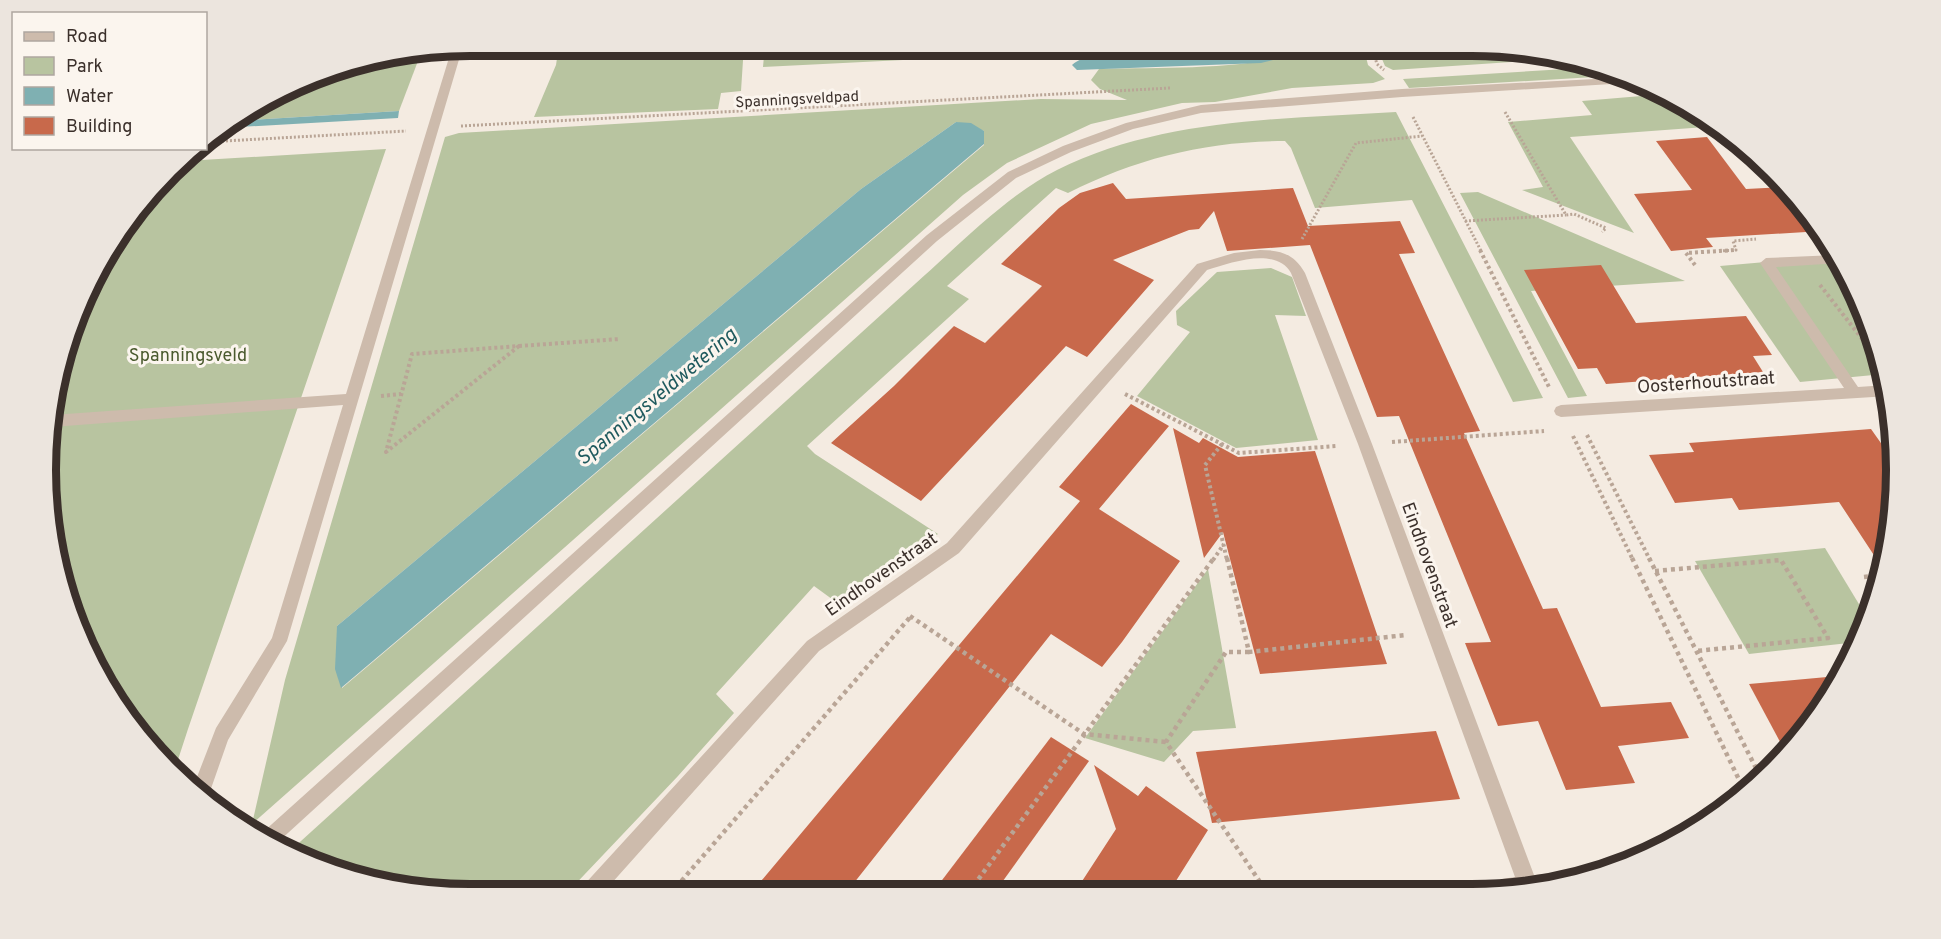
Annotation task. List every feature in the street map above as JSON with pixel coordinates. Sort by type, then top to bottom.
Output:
[{"type":"street","points":[[202,786],[208,765],[227,720],[279,641],[455,56]]},
{"type":"street","points":[[273,834],[932,238],[1012,175],[1067,149],[1130,126],[1201,109],[1402,93],[1616,81]]},
{"type":"street","name":"Eindhovenstraat","points":[[598,884],[813,646],[953,548],[1202,267],[1221,260],[1272,254],[1289,260],[1298,273],[1526,880]]},
{"type":"street","points":[[1828,260],[1766,263],[1854,392]]},
{"type":"street","name":"Oosterhoutstraat","points":[[1568,411],[1878,391]]},
{"type":"street","points":[[58,421],[351,399]]},
{"type":"path","points":[[1374,56],[1377,64],[1390,76]]},
{"type":"path","name":"Spanningsveldpad","points":[[217,141],[433,127],[1180,88]]},
{"type":"path","points":[[1504,111],[1566,215]]},
{"type":"path","points":[[1289,260],[1356,143],[1422,136]]},
{"type":"path","points":[[1465,221],[1574,214],[1606,228],[1602,232]]},
{"type":"path","points":[[519,346],[386,452],[412,354],[519,346],[620,339]]},
{"type":"path","points":[[1568,411],[1655,571],[1756,769]]},
{"type":"path","points":[[1222,444],[1205,465],[1249,652]]},
{"type":"path","points":[[975,884],[1224,544]]},
{"type":"path","points":[[1655,571],[1781,560],[1828,638],[1696,651]]},
{"type":"path","points":[[1864,577],[1871,576]]},
{"type":"path","points":[[679,884],[918,608]]},
{"type":"path","points":[[910,616],[1084,734],[1166,742]]},
{"type":"path","points":[[1166,742],[1226,652],[1249,652],[1434,632]]},
{"type":"path","points":[[1166,742],[1261,884]]},
{"type":"green space","points":[[557,56],[743,56],[741,91],[721,93],[718,109],[534,117],[556,65]]},
{"type":"green space","points":[[764,56],[983,56],[763,67]]},
{"type":"green space","points":[[1284,56],[1366,56],[1368,65],[1385,79],[1373,83],[1292,88],[1215,102],[1182,103],[1091,124],[1007,163],[963,195],[252,822],[285,680],[445,137],[459,133],[1041,99],[1127,100],[1100,89],[1091,80],[1099,69],[1178,68],[1268,60]],"holes":[[[956,122],[984,131],[984,145],[342,688],[337,626],[861,189]]]},
{"type":"green space","points":[[1381,56],[1499,56],[1535,60],[1393,70],[1385,66]]},
{"type":"green space","points":[[419,59],[399,111],[247,120],[286,98],[336,77],[389,63]]},
{"type":"green space","points":[[1573,69],[1603,76],[1409,88],[1403,79]]},
{"type":"green space","points":[[1649,95],[1705,127],[1570,137],[1634,233],[1522,190],[1543,187],[1508,122],[1592,115],[1582,101]]},
{"type":"green space","points":[[1396,112],[1543,398],[1513,402],[1412,200],[1315,208],[1291,148],[1285,141],[1200,148],[1146,161],[1068,193],[1056,188],[947,286],[969,299],[807,446],[815,454],[938,534],[836,602],[814,586],[716,694],[734,713],[575,884],[470,884],[415,880],[389,876],[336,862],[296,845],[1001,207],[1057,170],[1097,153],[1138,140],[1180,131],[1267,120]]},
{"type":"green space","name":"Spanningsveld","points":[[386,149],[177,762],[141,722],[125,700],[98,653],[77,603],[63,550],[59,524],[56,497],[56,442],[63,389],[77,336],[98,286],[125,239],[141,217],[194,160]]},
{"type":"green space","points":[[1478,192],[1685,281],[1531,291],[1587,396],[1568,398],[1460,193]]},
{"type":"green space","points":[[1826,257],[1854,311],[1864,336],[1874,375],[1800,382],[1720,266]]},
{"type":"green space","points":[[1271,268],[1292,277],[1306,316],[1275,315],[1318,440],[1236,448],[1137,396],[1190,332],[1177,325],[1176,311],[1217,272]]},
{"type":"green space","points":[[1825,548],[1862,609],[1847,643],[1749,654],[1695,561]]},
{"type":"green space","points":[[1208,569],[1236,728],[1193,731],[1164,762],[1085,738]]},
{"type":"water","points":[[1091,56],[1289,56],[1261,63],[1077,70],[1072,65]]},
{"type":"water","points":[[399,111],[398,118],[236,127],[247,120]]},
{"type":"water","name":"Spanningsveldwetering","points":[[956,122],[971,123],[984,131],[984,144],[341,688],[335,669],[337,626],[861,189]]},
{"type":"building","points":[[1707,137],[1746,189],[1774,188],[1811,232],[1706,238],[1713,247],[1671,251],[1634,194],[1692,190],[1656,141]]},
{"type":"building","points":[[1113,183],[1126,199],[1293,188],[1308,226],[1400,221],[1415,253],[1399,254],[1480,431],[1464,433],[1543,609],[1557,608],[1601,707],[1671,702],[1689,738],[1618,746],[1635,783],[1566,790],[1538,721],[1498,726],[1465,643],[1491,642],[1399,416],[1377,417],[1310,245],[1227,251],[1214,211],[1199,229],[1189,230],[1113,260],[1154,280],[1087,357],[1066,346],[921,501],[831,443],[894,386],[954,326],[985,343],[1042,286],[1001,264],[1059,208],[1080,193]]},
{"type":"building","points":[[1601,265],[1636,323],[1746,316],[1772,355],[1753,356],[1763,372],[1606,384],[1597,368],[1578,369],[1524,270]]},
{"type":"building","points":[[1131,404],[1169,426],[1099,509],[1180,561],[1122,642],[1102,667],[1051,634],[853,884],[759,884],[1080,501],[1059,487]]},
{"type":"building","points":[[1173,428],[1199,443],[1203,438],[1238,457],[1315,451],[1387,664],[1260,674],[1223,532],[1204,558]]},
{"type":"building","points":[[1871,429],[1885,449],[1885,497],[1876,558],[1839,502],[1739,510],[1732,498],[1675,503],[1649,455],[1694,452],[1689,443]]},
{"type":"building","points":[[1830,677],[1816,700],[1781,744],[1749,684]]},
{"type":"building","points":[[1436,731],[1460,799],[1212,823],[1196,752]]},
{"type":"building","points":[[1051,737],[1089,761],[1001,884],[939,884]]},
{"type":"building","points":[[1094,765],[1138,796],[1146,786],[1208,830],[1174,884],[1080,884],[1116,829]]}]
